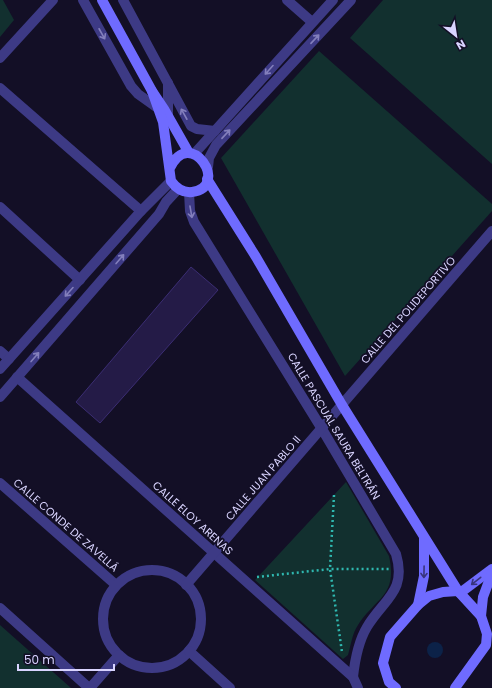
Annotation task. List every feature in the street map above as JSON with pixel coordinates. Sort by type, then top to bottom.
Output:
[{"type":"main road","points":[[102,0],[152,91],[192,154]]},
{"type":"main road","points":[[152,91],[159,109],[166,137],[170,168],[175,185],[189,192],[200,189],[207,180],[208,167],[201,157],[192,154],[178,157],[170,168]]},
{"type":"main road","points":[[207,180],[256,257],[342,405],[424,538],[459,592],[481,616],[487,634],[489,647],[455,688]]},
{"type":"main road","points":[[200,189],[218,198]]},
{"type":"main road","points":[[418,605],[424,576],[424,538]]},
{"type":"main road","points":[[392,686],[383,663],[390,637],[418,605],[429,596],[443,592],[459,592],[492,569]]},
{"type":"main road","points":[[481,616],[483,597],[492,573]]},
{"type":"street","points":[[0,58],[53,0]]},
{"type":"street","points":[[83,0],[131,86],[138,94],[159,109]]},
{"type":"street","points":[[123,0],[191,126],[197,129],[215,130]]},
{"type":"street","points":[[286,0],[312,22]]},
{"type":"street","points":[[192,154],[333,0]]},
{"type":"street","points":[[208,167],[209,158],[216,145],[351,0]]},
{"type":"street","points":[[168,83],[168,115]]},
{"type":"street","points":[[0,88],[141,211]]},
{"type":"street","points":[[0,369],[141,211],[175,185]]},
{"type":"street","points":[[0,397],[159,214],[175,185]]},
{"type":"street","name":"CALLE PASCUAL SAURA BELTRÁN","points":[[189,192],[192,217],[198,230],[322,429],[390,543],[400,565],[400,576],[397,586],[390,598],[367,626],[360,641],[353,677]]},
{"type":"street","points":[[0,207],[80,280]]},
{"type":"street","name":"CALLE DEL POLIDEPORTIVO","points":[[342,405],[492,232]]},
{"type":"street","points":[[0,351],[9,359]]},
{"type":"street","name":"CALLE ELOY ARENAS","points":[[17,377],[353,677]]},
{"type":"street","name":"CALLE JUAN PABLO II","points":[[186,585],[342,405]]},
{"type":"street","name":"CALLE CONDE DE ZAVELLÁ","points":[[0,483],[116,585]]},
{"type":"street","points":[[156,570],[170,574],[186,585],[193,592],[199,606],[201,622],[197,637],[189,651],[179,660],[166,666],[152,668],[139,666],[126,661],[119,655],[107,639],[103,626],[103,611],[108,597],[116,585],[128,576],[142,571],[156,570]]},
{"type":"street","points":[[0,608],[90,688],[119,655]]},
{"type":"street","points":[[189,651],[230,688]]},
{"type":"street","points":[[353,677],[358,688]]},
{"type":"path","points":[[334,495],[330,569],[343,659]]},
{"type":"path","points":[[257,577],[330,569],[392,569]]},
{"type":"green space","points":[[0,0],[3,0],[14,20],[0,37]]},
{"type":"green space","points":[[383,0],[492,0],[492,164],[350,38]]},
{"type":"green space","points":[[319,51],[492,204],[492,211],[345,376],[221,158]]},
{"type":"green space","points":[[346,482],[389,556],[391,569],[388,588],[384,595],[356,628],[348,655],[343,659],[255,580]]},
{"type":"green space","points":[[0,625],[71,688],[0,688]]},
{"type":"water","points":[[432,642],[438,642],[443,647],[441,656],[438,658],[432,658],[427,653],[427,647]]},
{"type":"building","points":[[191,267],[218,290],[100,423],[76,402]]}]
